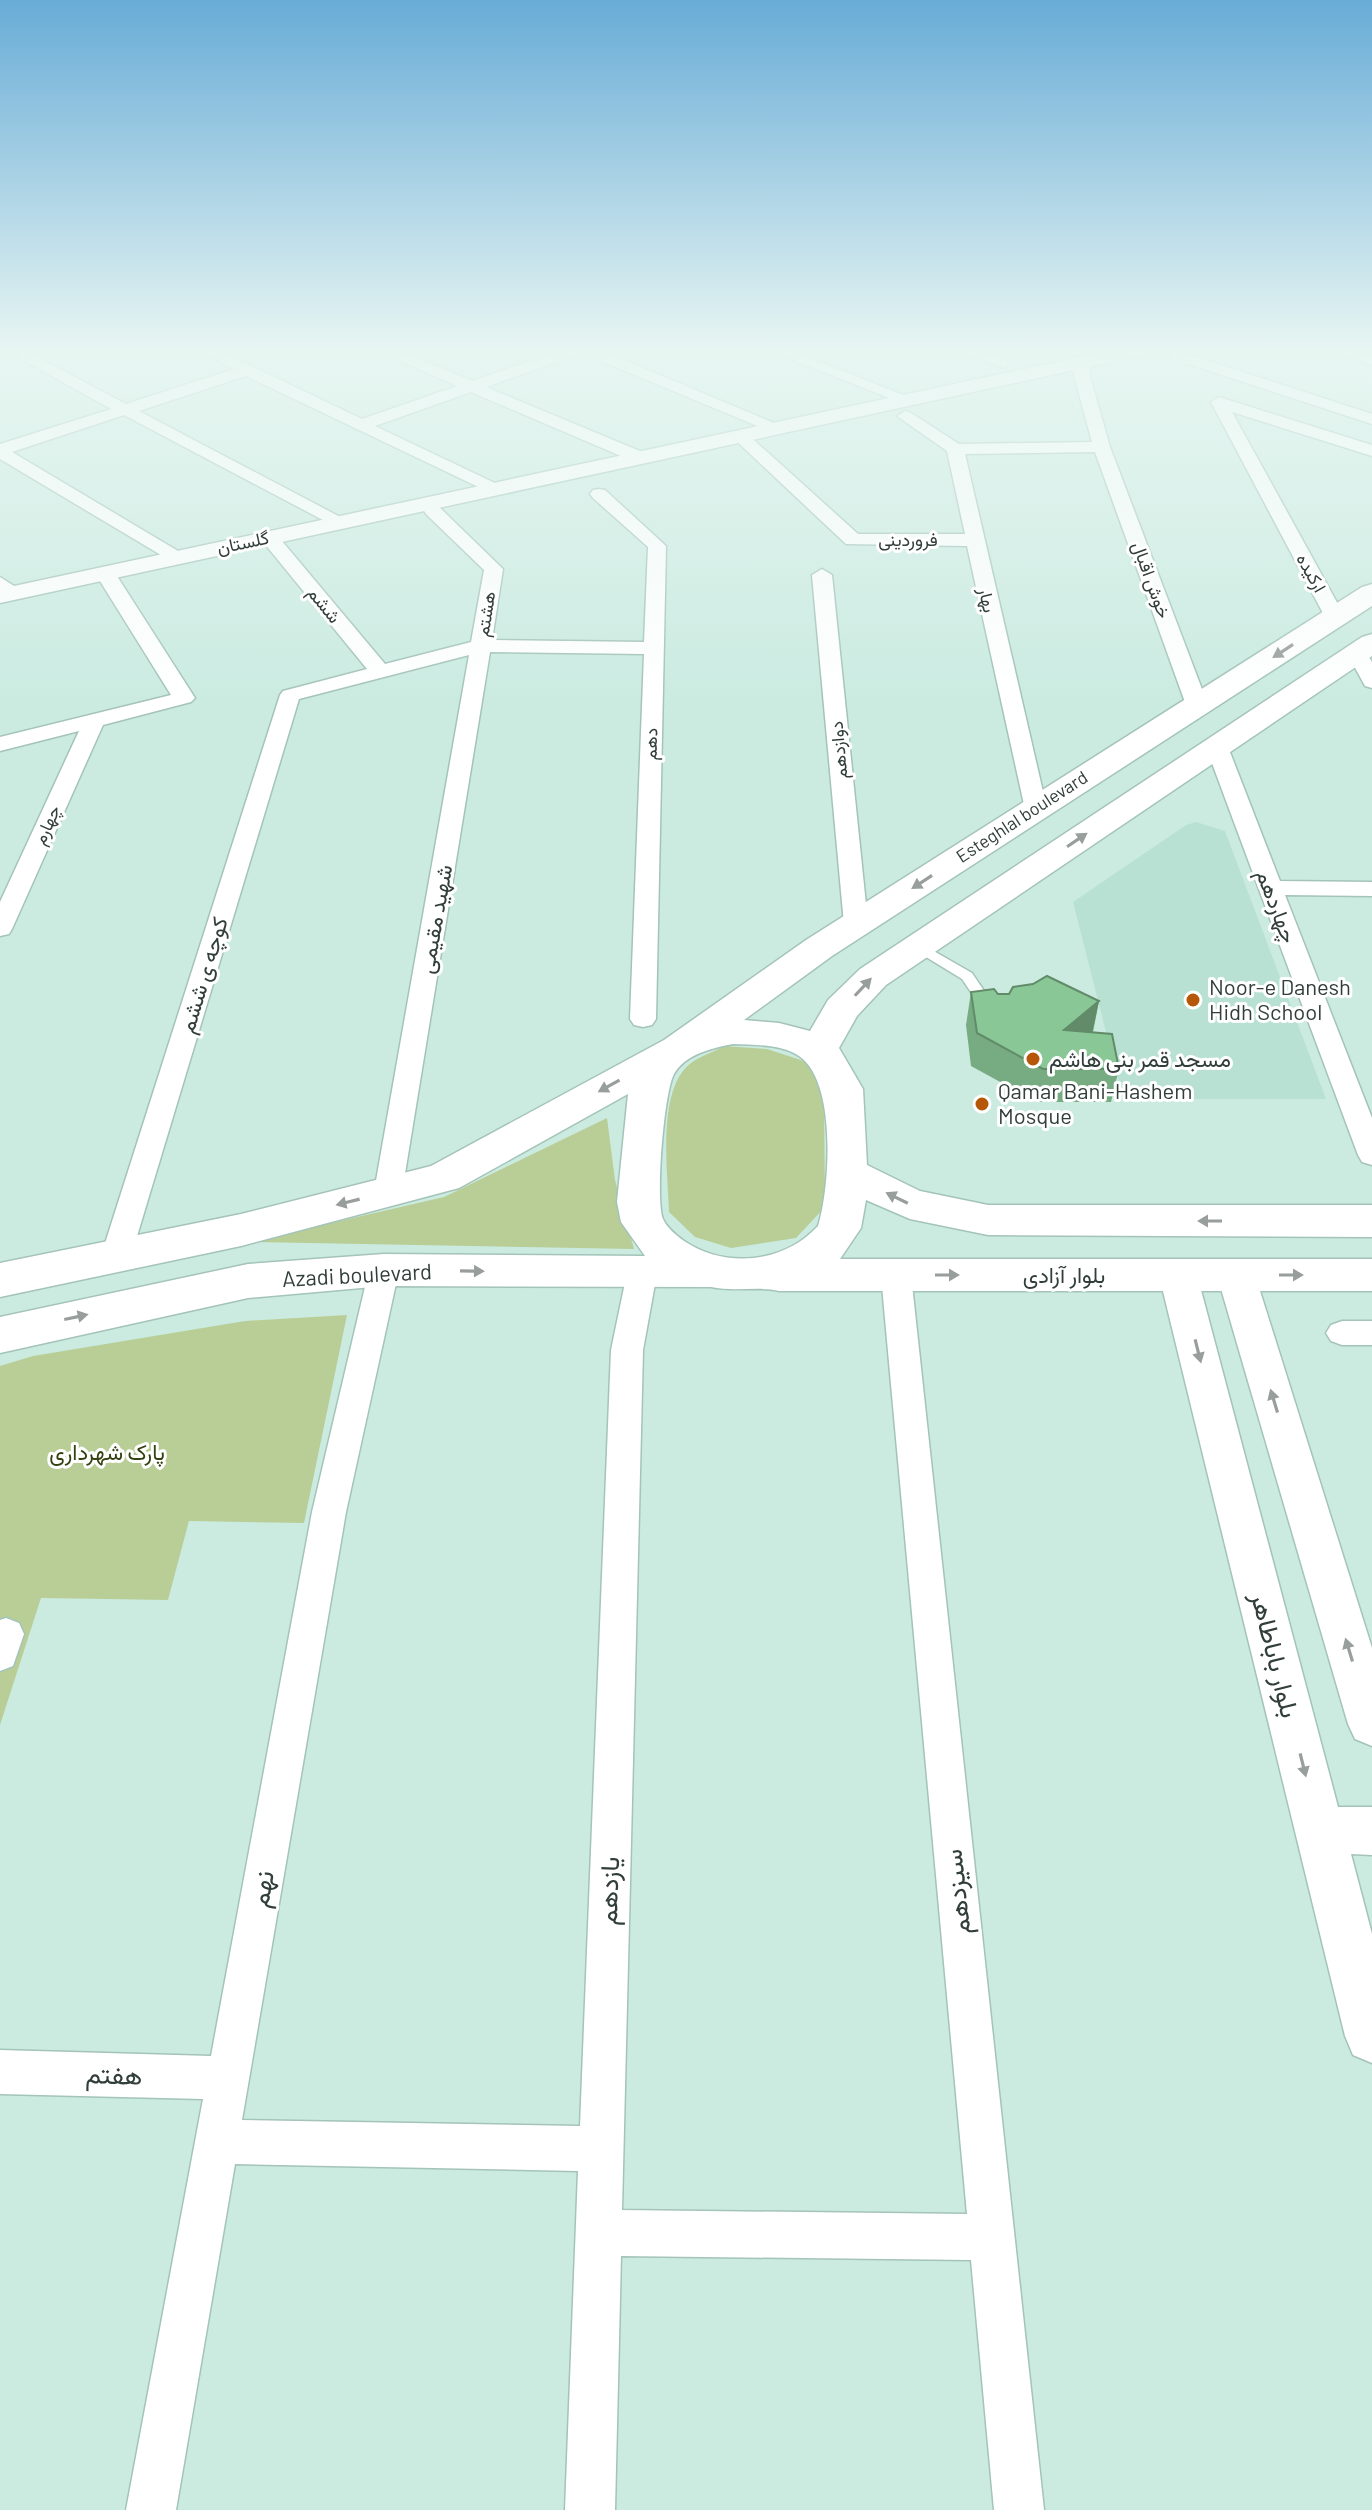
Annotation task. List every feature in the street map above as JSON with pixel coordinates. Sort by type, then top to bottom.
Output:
[{"type":"main road","name":"Esteghlal boulevard","points":[[678,1049],[856,924],[1372,593]]},
{"type":"main road","points":[[818,1050],[842,1009],[873,977],[1217,747],[1368,652],[1335,617]]},
{"type":"main road","points":[[0,1280],[241,1230],[444,1178],[678,1049],[704,1037],[733,1032],[764,1033],[818,1050],[836,1072],[844,1092],[845,1204],[839,1229],[820,1251],[792,1267],[738,1274],[685,1263],[659,1245],[642,1221],[638,1196],[649,1086],[659,1065],[678,1049]]},
{"type":"main road","points":[[845,1172],[910,1204],[988,1220],[1372,1221]]},
{"type":"main road","name":"Azadi boulevard","points":[[0,1335],[248,1281],[384,1270],[738,1274]]},
{"type":"main road","name":"بلوار آزادی","points":[[738,1274],[1372,1275]]},
{"type":"street","points":[[25,466],[176,558]]},
{"type":"street","points":[[232,466],[338,523]]},
{"type":"street","points":[[446,466],[493,489]]},
{"type":"street","name":"گلستان","points":[[5,590],[105,573],[602,466]]},
{"type":"street","name":"فروردینی","points":[[772,466],[853,540],[973,540]]},
{"type":"street","name":"بهار","points":[[958,466],[1036,809]]},
{"type":"street","name":"خوش اقبال","points":[[1109,466],[1197,705]]},
{"type":"street","name":"ارکیده","points":[[1254,466],[1335,617]]},
{"type":"street","name":"دهم","points":[[599,494],[657,546],[643,1019]]},
{"type":"street","name":"هشتم","points":[[433,511],[494,569],[481,646]]},
{"type":"street","name":"ششم","points":[[269,538],[380,672]]},
{"type":"street","points":[[0,744],[184,698],[105,573]]},
{"type":"street","name":"دوازدهم","points":[[822,575],[856,924]]},
{"type":"street","points":[[380,672],[481,646],[654,648]]},
{"type":"street","name":"شهید مقیمی","points":[[388,1192],[481,646]]},
{"type":"street","name":"کوچه ی ششم","points":[[116,1256],[290,695],[380,672]]},
{"type":"street","name":"چهارم","points":[[0,929],[94,721]]},
{"type":"street","name":"چهاردهم","points":[[1217,747],[1372,1155]]},
{"type":"street","points":[[1270,888],[1372,889]]},
{"type":"street","name":"نهم","points":[[151,2510],[329,1512],[384,1270]]},
{"type":"street","name":"یازدهم","points":[[590,2510],[627,1350],[642,1273]]},
{"type":"street","name":"سیزدهم","points":[[896,1275],[1019,2510]]},
{"type":"street","name":"بلوار باباطاهر","points":[[1178,1275],[1372,2036]]},
{"type":"street","points":[[1236,1275],[1372,1724]]},
{"type":"street","points":[[1320,1830],[1372,1831]]},
{"type":"street","name":"هفتم","points":[[0,2072],[228,2078]]},
{"type":"street","points":[[217,2142],[601,2149]]},
{"type":"street","points":[[599,2233],[991,2237]]},
{"type":"lane","points":[[918,946],[967,976],[998,1021]]},
{"type":"shaded area","name":"Noor-e Danesh Hidh School","points":[[1196,822],[1225,831],[1326,1099],[1123,1099],[1073,902],[1186,825]]},
{"type":"green space","points":[[724,1046],[767,1049],[810,1063],[824,1093],[825,1207],[796,1238],[731,1248],[695,1237],[669,1212],[666,1133],[673,1092],[680,1075],[691,1063]]},
{"type":"green space","points":[[607,1118],[615,1180],[634,1249],[249,1242],[444,1197]]},
{"type":"green space","name":"پارک شهرداری","points":[[347,1315],[304,1523],[189,1521],[168,1600],[41,1598],[0,1725],[0,1366],[33,1356],[245,1321]]},
{"type":"building","points":[[1047,976],[1099,1001],[1064,1030],[1112,1034],[1119,1069],[1043,1069],[977,1033],[971,992],[994,989],[998,994],[1009,994],[1013,987],[1033,984]]},
{"type":"place","name":"Noor-e Danesh Hidh School","points":[[1193,1000]]},
{"type":"place","name":"مسجد قمر بنی هاشم","points":[[1033,1059]]},
{"type":"place","name":"Qamar Bani-Hashem Mosque","points":[[982,1104]]}]
